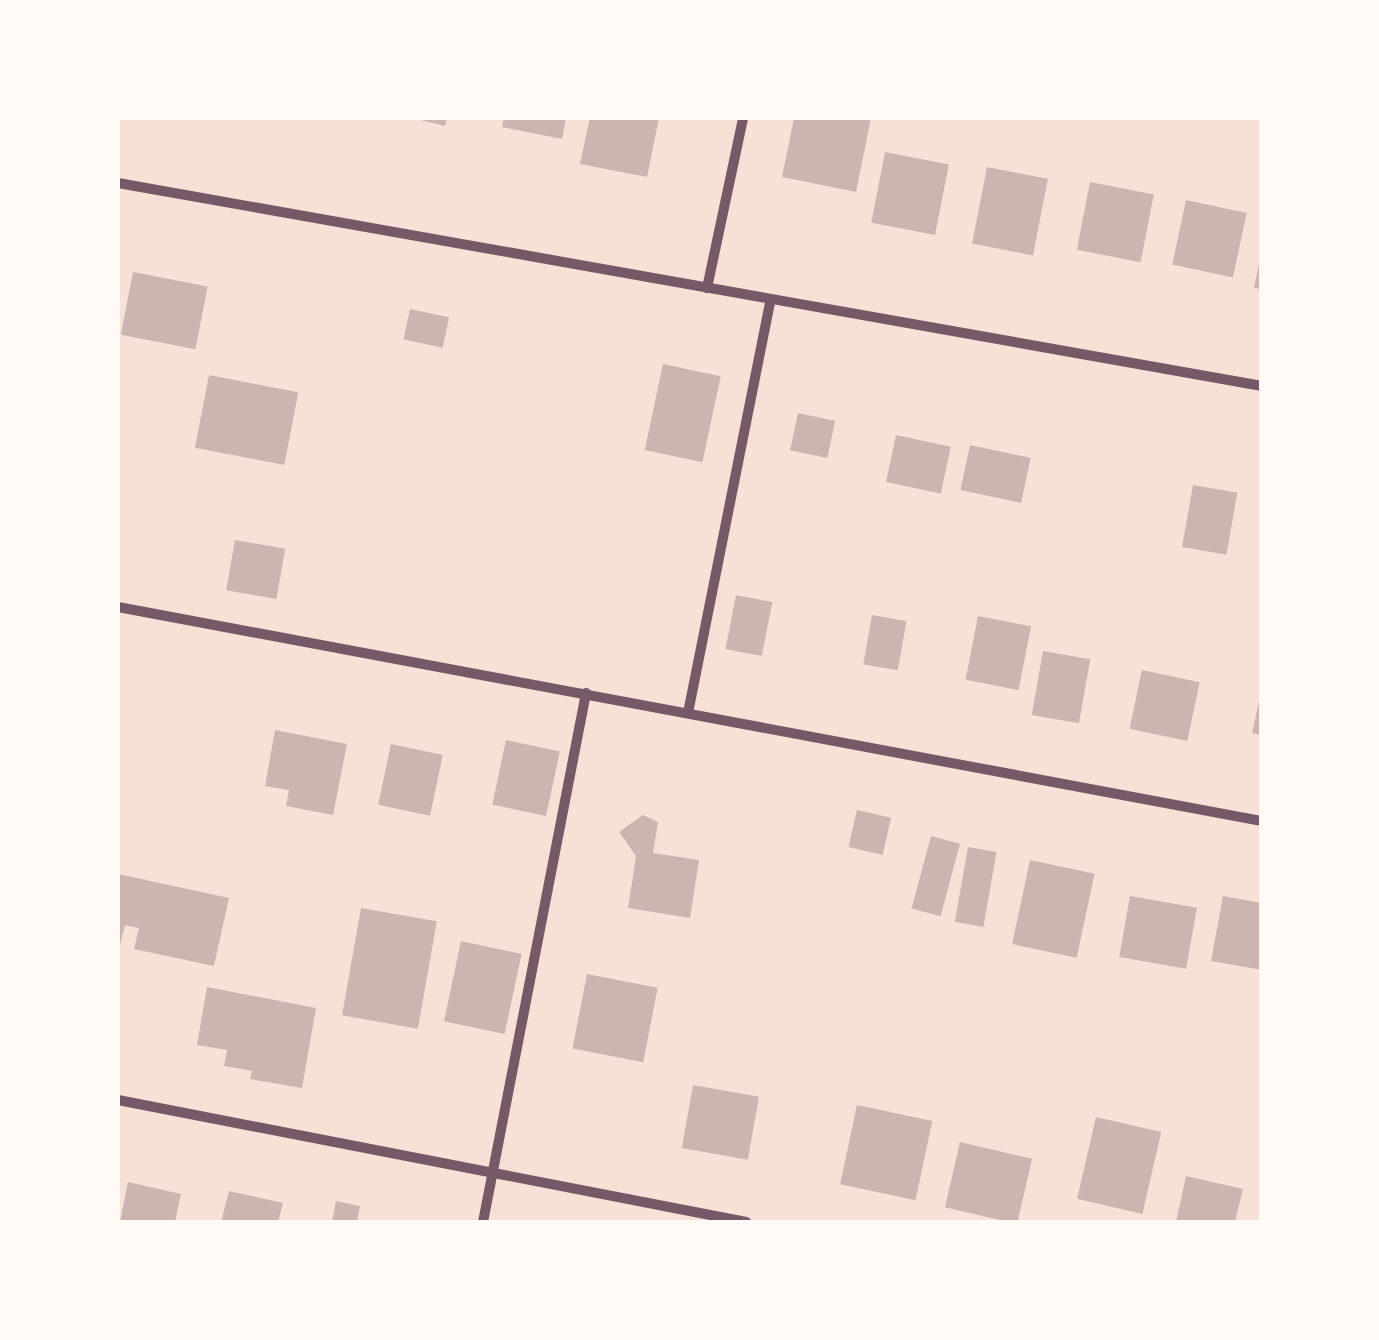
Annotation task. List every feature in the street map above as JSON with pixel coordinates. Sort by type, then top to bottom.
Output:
[{"type":"street","points":[[707,288],[743,118]]},
{"type":"street","points":[[118,184],[1262,386]]},
{"type":"street","points":[[688,713],[770,301]]},
{"type":"street","points":[[118,607],[1262,821]]},
{"type":"street","points":[[484,1222],[586,693]]},
{"type":"street","points":[[118,1100],[746,1222]]},
{"type":"building","points":[[412,118],[447,118],[445,126]]},
{"type":"building","points":[[504,118],[566,118],[562,139],[502,127]]},
{"type":"building","points":[[590,118],[659,118],[647,177],[580,164]]},
{"type":"building","points":[[794,118],[871,118],[856,192],[782,177]]},
{"type":"building","points":[[885,152],[949,164],[935,235],[871,223]]},
{"type":"building","points":[[987,167],[1048,179],[1033,255],[972,244]]},
{"type":"building","points":[[1090,182],[1154,194],[1141,262],[1077,250]]},
{"type":"building","points":[[1186,200],[1247,213],[1233,277],[1172,265]]},
{"type":"building","points":[[1262,258],[1262,289],[1254,288]]},
{"type":"building","points":[[133,272],[208,287],[195,349],[121,335]]},
{"type":"building","points":[[410,309],[449,317],[443,348],[404,339]]},
{"type":"building","points":[[663,364],[721,376],[702,462],[645,450]]},
{"type":"building","points":[[209,375],[298,392],[284,465],[195,448]]},
{"type":"building","points":[[798,413],[835,421],[827,458],[790,450]]},
{"type":"building","points":[[896,435],[951,447],[941,494],[886,482]]},
{"type":"building","points":[[970,445],[1031,458],[1021,503],[960,490]]},
{"type":"building","points":[[1193,485],[1237,493],[1226,555],[1182,547]]},
{"type":"building","points":[[235,540],[285,549],[276,599],[226,590]]},
{"type":"building","points":[[736,595],[772,602],[762,656],[726,649]]},
{"type":"building","points":[[872,615],[906,621],[898,670],[863,664]]},
{"type":"building","points":[[978,616],[1031,626],[1019,690],[966,680]]},
{"type":"building","points":[[1043,651],[1090,659],[1079,723],[1032,715]]},
{"type":"building","points":[[1142,670],[1200,682],[1187,741],[1130,729]]},
{"type":"building","points":[[1262,697],[1262,735],[1252,733]]},
{"type":"building","points":[[275,730],[347,744],[333,815],[286,806],[289,790],[265,786]]},
{"type":"building","points":[[506,740],[560,751],[546,816],[492,805]]},
{"type":"building","points":[[391,744],[443,755],[430,816],[378,805]]},
{"type":"building","points":[[857,810],[891,818],[883,855],[848,847]]},
{"type":"building","points":[[643,815],[658,822],[653,853],[699,860],[690,918],[628,908],[636,856],[619,832]]},
{"type":"building","points":[[931,836],[960,844],[941,916],[912,908]]},
{"type":"building","points":[[968,847],[997,852],[983,927],[955,922]]},
{"type":"building","points":[[1030,860],[1095,874],[1077,958],[1012,944]]},
{"type":"building","points":[[118,874],[229,898],[214,966],[134,949],[139,928],[125,925],[118,953]]},
{"type":"building","points":[[1130,896],[1197,908],[1186,969],[1119,957]]},
{"type":"building","points":[[1223,896],[1262,903],[1262,970],[1211,961]]},
{"type":"building","points":[[361,908],[437,921],[418,1029],[342,1015]]},
{"type":"building","points":[[461,941],[522,954],[505,1034],[444,1021]]},
{"type":"building","points":[[587,974],[658,988],[643,1062],[572,1049]]},
{"type":"building","points":[[207,987],[316,1008],[302,1088],[250,1079],[252,1071],[224,1066],[227,1050],[197,1045]]},
{"type":"building","points":[[693,1085],[759,1097],[748,1160],[682,1148]]},
{"type":"building","points":[[857,1105],[932,1121],[915,1200],[840,1184]]},
{"type":"building","points":[[1096,1117],[1161,1132],[1142,1214],[1077,1199]]},
{"type":"building","points":[[960,1142],[1032,1159],[1017,1222],[945,1207]]},
{"type":"building","points":[[1186,1176],[1243,1189],[1235,1222],[1176,1222]]},
{"type":"building","points":[[128,1182],[181,1194],[175,1222],[120,1222]]},
{"type":"building","points":[[229,1191],[283,1203],[278,1222],[221,1222]]},
{"type":"building","points":[[336,1201],[360,1206],[357,1222],[332,1222]]}]
